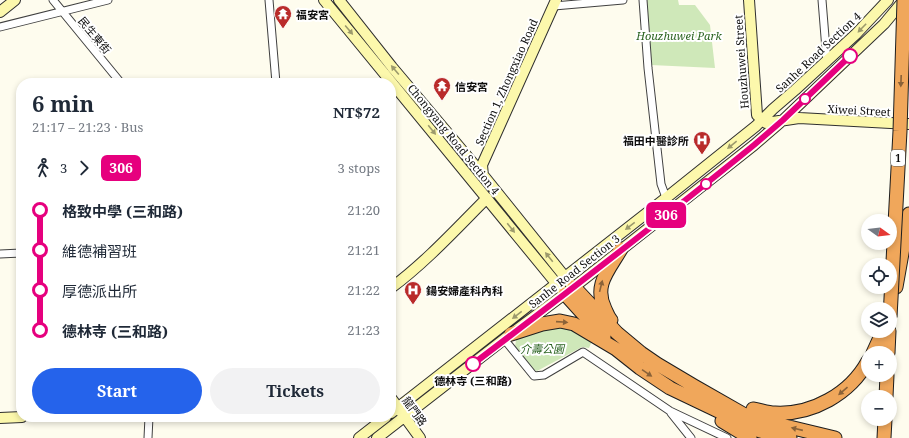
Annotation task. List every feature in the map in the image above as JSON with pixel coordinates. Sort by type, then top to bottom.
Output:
[{"type":"highway","name":"1","points":[[891,302],[904,0]]},
{"type":"highway","points":[[891,302],[900,265],[909,214]]},
{"type":"highway","points":[[621,249],[603,279],[599,293],[602,304],[609,318],[641,353]]},
{"type":"highway","points":[[569,291],[616,349]]},
{"type":"highway","points":[[569,291],[641,353],[663,368],[743,414],[835,438]]},
{"type":"highway","points":[[507,337],[542,324],[560,321],[574,324],[616,349],[640,368],[670,388],[750,438]]},
{"type":"highway","points":[[722,402],[774,413],[790,413],[819,406],[835,397],[850,384],[861,370]]},
{"type":"highway","points":[[670,388],[760,430],[790,438]]},
{"type":"highway","points":[[884,426],[884,438]]},
{"type":"main road","points":[[0,12],[16,0]]},
{"type":"main road","name":"Chongyang Road Section 4","points":[[324,0],[388,78]]},
{"type":"main road","name":"Chongyang Road Section 4","points":[[339,0],[392,67],[565,277],[569,291]]},
{"type":"main road","name":"Houzhuwei Street","points":[[749,0],[757,115],[762,120]]},
{"type":"main road","name":"Sanhe Road Section 4","points":[[762,120],[827,62],[889,0]]},
{"type":"main road","points":[[783,120],[891,16],[904,0]]},
{"type":"main road","name":"Section 1, Zhongxiao Road","points":[[487,198],[482,165],[555,3]]},
{"type":"main road","name":"Chongyang Road Section 4","points":[[396,87],[556,284],[569,291]]},
{"type":"main road","name":"Xiwei Street","points":[[762,120],[766,122],[798,118],[909,124]]},
{"type":"main road","name":"Sanhe Road Section 3","points":[[396,409],[666,198],[762,120]]},
{"type":"main road","name":"Sanhe Road Section 3","points":[[377,438],[569,291],[783,120]]},
{"type":"main road","points":[[396,284],[423,262],[487,198]]},
{"type":"main road","name":"龍門路","points":[[396,412],[405,417],[420,438]]},
{"type":"main road","points":[[0,418],[16,417]]},
{"type":"main road","points":[[359,438],[380,422]]},
{"type":"street","name":"民生東街","points":[[53,0],[117,78]]},
{"type":"street","points":[[0,28],[63,12],[78,4],[108,0]]},
{"type":"street","points":[[269,0],[276,78]]},
{"type":"street","points":[[555,3],[624,0]]},
{"type":"street","points":[[643,0],[648,68],[661,184],[671,211]]},
{"type":"street","points":[[822,0],[827,62]]},
{"type":"street","points":[[889,0],[891,16]]},
{"type":"street","points":[[0,254],[16,253]]},
{"type":"street","points":[[507,337],[534,376],[544,375],[583,352],[670,411],[727,438]]},
{"type":"street","points":[[670,411],[691,438]]},
{"type":"street","points":[[148,438],[149,422]]},
{"type":"green space","name":"Houzhuwei Park","points":[[647,0],[678,0],[679,5],[695,5],[710,25],[715,68],[651,65]]},
{"type":"green space","name":"介壽公園","points":[[564,325],[592,341],[589,348],[582,347],[537,371],[534,370],[515,347],[516,340],[526,334]]},
{"type":"bus line","name":"306","points":[[473,364],[574,288],[621,249],[754,145],[783,120],[850,56]]},
{"type":"place","name":"福安宮","points":[[283,29]]},
{"type":"place","name":"信安宮","points":[[442,101]]},
{"type":"place","name":"福田中醫診所","points":[[702,155]]},
{"type":"place","name":"鍚安婦產科內科","points":[[413,305]]},
{"type":"place","name":"德林寺 (三和路)","points":[[473,364]]}]
